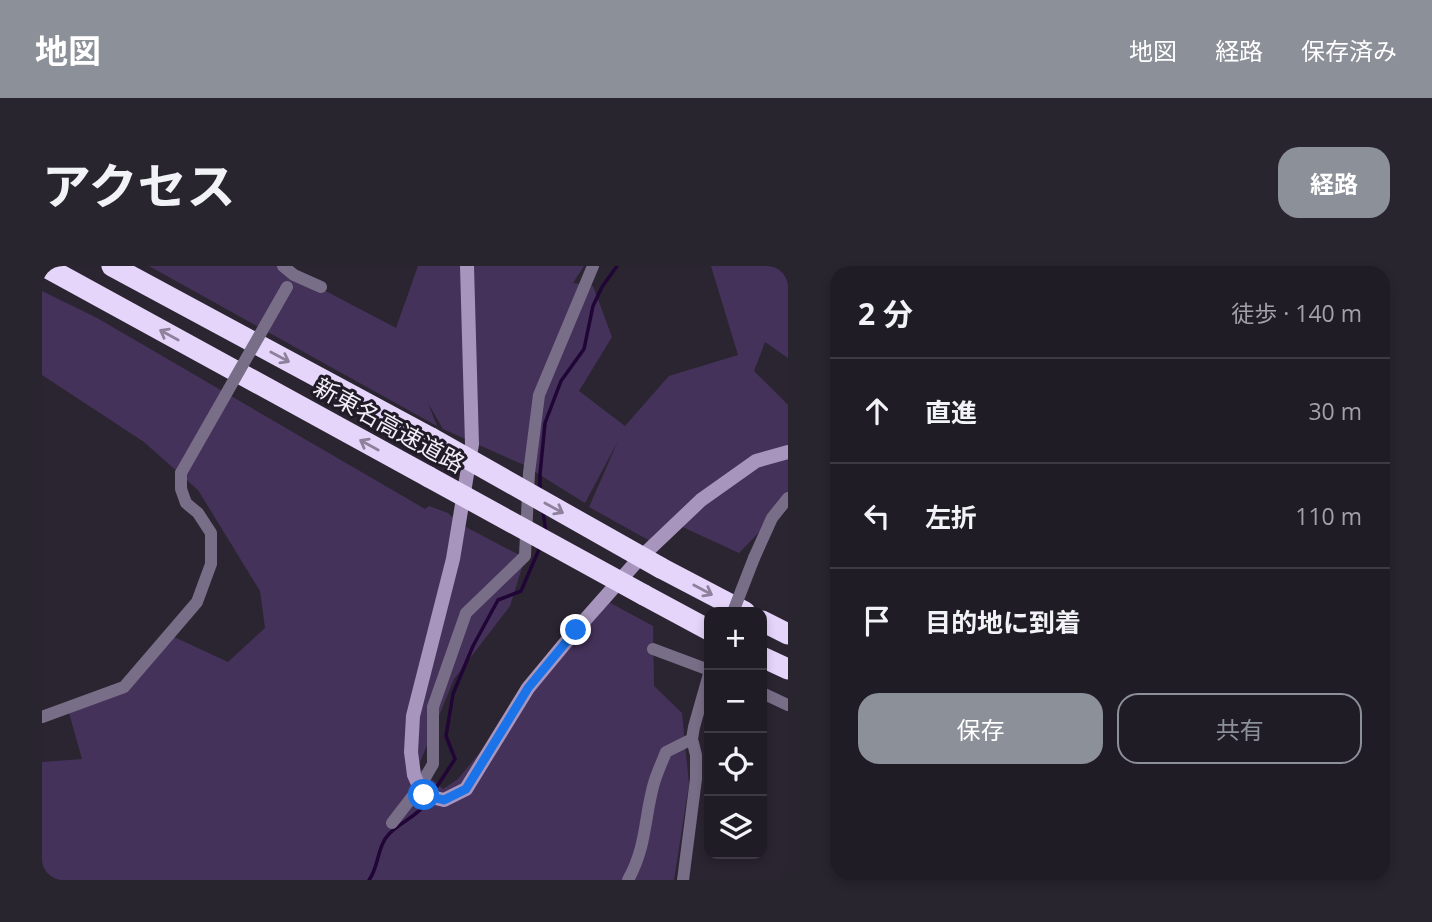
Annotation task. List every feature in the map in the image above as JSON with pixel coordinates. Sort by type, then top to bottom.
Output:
[{"type":"highway","name":"新東名高速道路","points":[[44,266],[704,627]]},
{"type":"highway","name":"新東名高速道路","points":[[112,266],[431,438],[735,607]]},
{"type":"highway","points":[[767,624],[788,634]]},
{"type":"highway","points":[[767,659],[788,669]]},
{"type":"street","points":[[283,266],[295,270],[321,287]]},
{"type":"street","points":[[467,266],[472,444],[453,559],[413,716],[411,752],[414,775],[421,792],[444,800],[466,789],[528,688],[638,560],[712,492],[756,461],[788,452]]},
{"type":"street","points":[[392,823],[421,792],[433,764],[433,707],[466,613],[525,556],[529,473],[540,395],[593,266]]},
{"type":"street","points":[[42,717],[124,687],[197,602],[211,564],[211,533],[198,513],[186,503],[181,489],[181,473],[295,270]]},
{"type":"street","points":[[735,607],[772,518],[788,498]]},
{"type":"street","points":[[653,649],[704,670]]},
{"type":"street","points":[[683,880],[696,779],[696,755],[692,739],[704,692]]},
{"type":"street","points":[[767,695],[788,705]]},
{"type":"street","points":[[628,880],[638,863],[653,784],[666,752],[692,739]]},
{"type":"shaded area","points":[[149,266],[278,266],[396,328],[418,266],[584,266],[573,283],[593,286],[612,337],[579,391],[625,426],[669,376],[738,355],[711,266],[788,266],[788,358],[765,342],[754,371],[788,405],[788,502],[739,553],[676,524],[652,542],[589,507],[618,441],[585,503],[524,465],[443,429],[428,403],[437,426]]},
{"type":"shaded area","points":[[42,291],[97,318],[425,509],[429,506],[448,513],[462,525],[525,558],[510,606],[454,679],[418,767],[443,789],[458,779],[605,600],[653,626],[654,686],[682,713],[689,784],[674,880],[42,880],[42,762],[82,759],[69,713],[124,687],[174,637],[228,662],[265,628],[260,591],[198,490],[144,442],[42,375]]},
{"type":"waterway","points":[[540,489],[545,423],[561,381],[584,349],[593,306],[617,266]]},
{"type":"waterway","points":[[543,511],[546,534]]},
{"type":"waterway","points":[[432,794],[455,759],[446,736],[453,694],[473,646],[498,600],[521,591],[540,547]]},
{"type":"waterway","points":[[369,880],[385,839],[394,829],[420,811],[428,801]]},
{"type":"route","points":[[424,795],[444,800],[466,789],[528,688],[576,630]]}]
